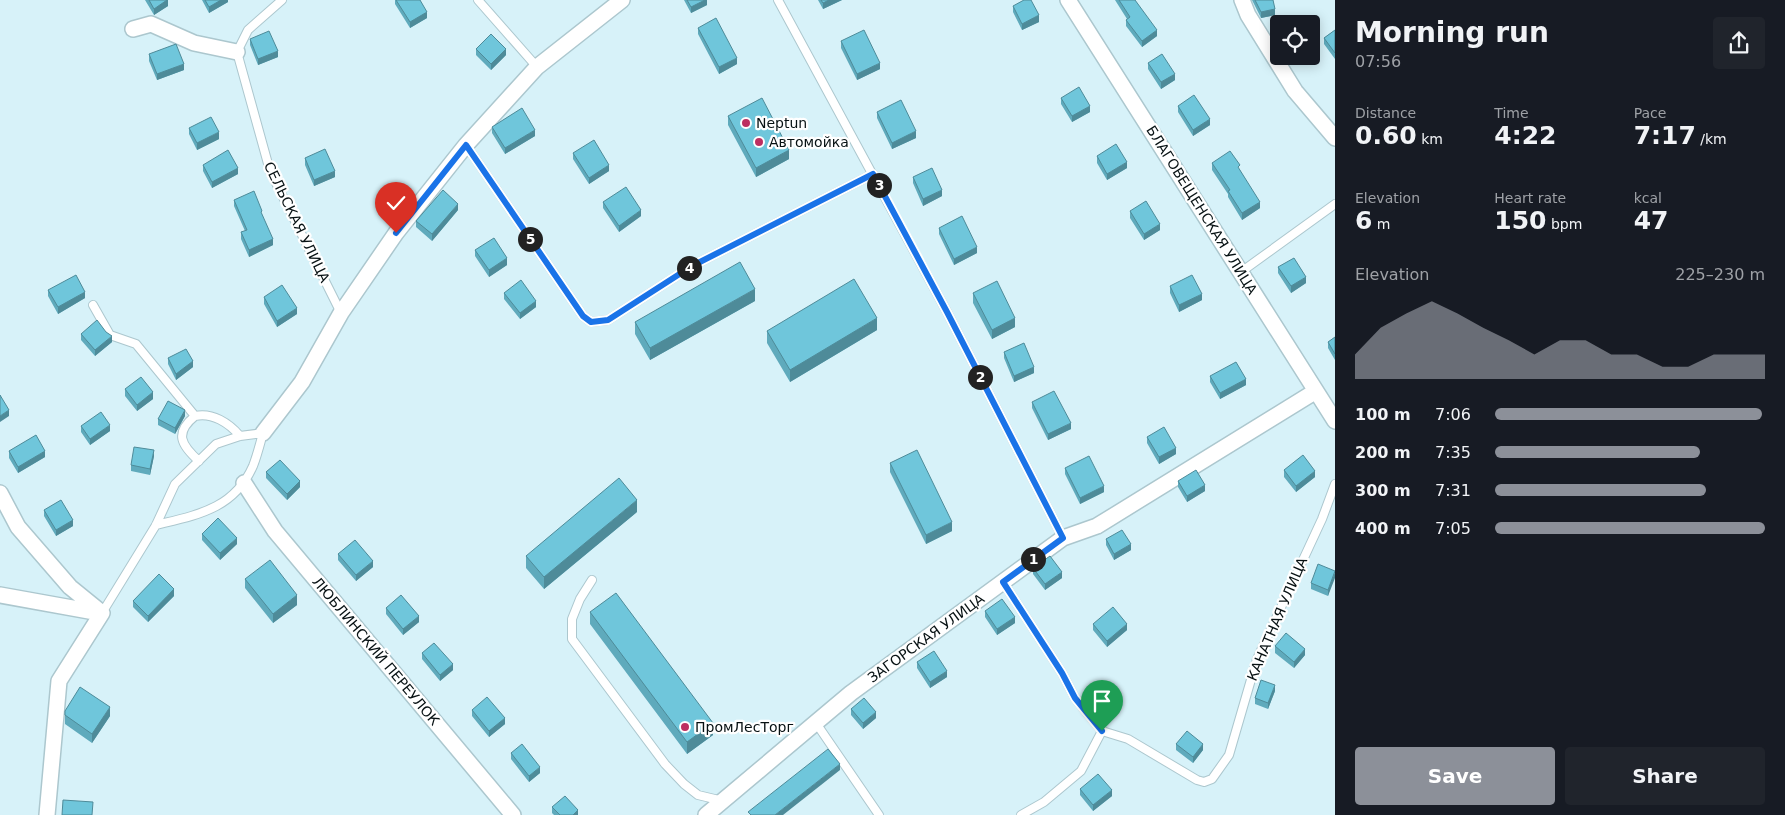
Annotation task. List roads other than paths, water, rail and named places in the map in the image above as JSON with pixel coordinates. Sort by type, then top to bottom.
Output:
[{"type":"street","points":[[263,433],[302,382],[341,313],[396,233],[466,145],[537,66],[622,0]]},
{"type":"street","name":"БЛАГОВЕЩЕНСКАЯ УЛИЦА","points":[[1068,0],[1335,421]]},
{"type":"street","points":[[1242,0],[1248,15],[1295,91],[1335,138]]},
{"type":"street","points":[[133,29],[151,24],[194,43],[237,52]]},
{"type":"street","name":"ЗАГОРСКАЯ УЛИЦА","points":[[706,815],[851,693],[1063,538],[1097,526],[1316,390]]},
{"type":"street","name":"ЛЮБЛИНСКИЙ ПЕРЕУЛОК","points":[[244,482],[275,531],[513,815]]},
{"type":"street","points":[[0,493],[18,527],[70,587],[102,613]]},
{"type":"street","points":[[0,595],[102,613]]},
{"type":"street","points":[[47,815],[59,681],[102,613]]},
{"type":"lane","points":[[237,52],[248,30],[282,0]]},
{"type":"lane","points":[[478,0],[537,66]]},
{"type":"lane","points":[[778,0],[947,312],[1063,538]]},
{"type":"lane","name":"СЕЛЬСКАЯ УЛИЦА","points":[[237,52],[270,171],[341,313]]},
{"type":"lane","points":[[466,145],[583,316],[591,322],[608,320],[692,266],[873,174]]},
{"type":"lane","points":[[1241,272],[1335,204]]},
{"type":"lane","points":[[93,305],[110,335],[136,344],[195,416]]},
{"type":"lane","points":[[199,461],[188,452],[183,444],[182,434],[186,423],[195,416],[204,414],[218,419],[232,426],[240,436]]},
{"type":"lane","points":[[102,613],[156,525],[175,484],[216,444],[240,436],[263,433],[253,465],[234,495],[202,514],[156,525]]},
{"type":"lane","name":"КАНАТНАЯ УЛИЦА","points":[[1102,731],[1128,739],[1197,780],[1204,782],[1212,779],[1229,755],[1257,659],[1322,519],[1335,484]]},
{"type":"lane","points":[[592,580],[580,599],[572,619],[572,639],[665,764],[684,784],[698,794],[723,800]]},
{"type":"lane","points":[[1003,582],[1062,673],[1075,698],[1102,731],[1081,771],[1044,802],[1021,815]]},
{"type":"lane","points":[[816,723],[879,815]]},
{"type":"place","name":"Neptun","points":[[746,123]]},
{"type":"place","name":"Автомойка","points":[[759,142]]},
{"type":"place","name":"ПромЛесТорг","points":[[685,727]]}]
